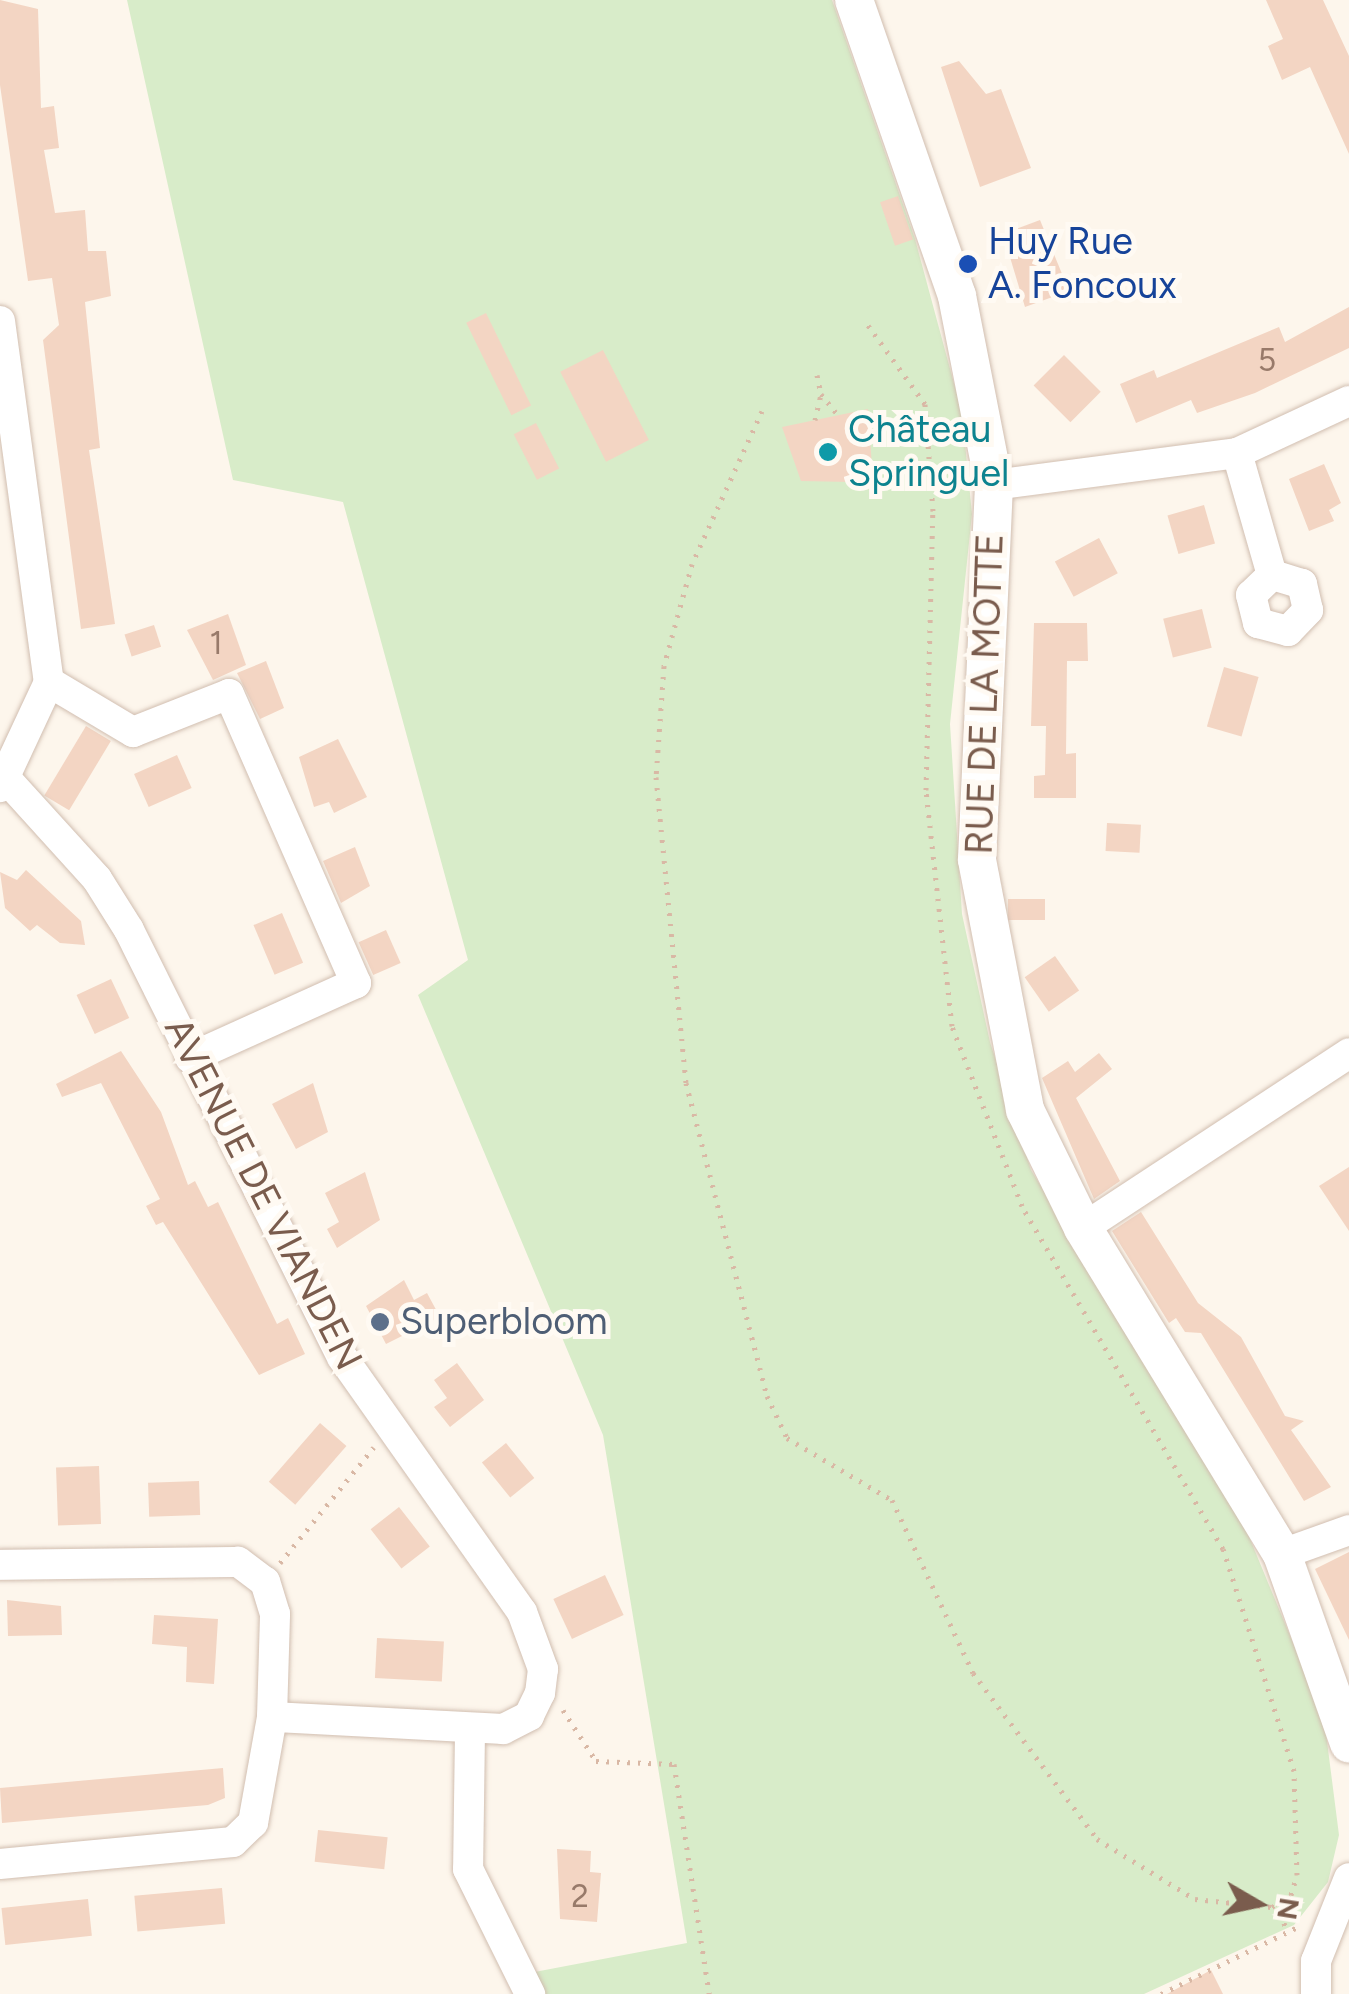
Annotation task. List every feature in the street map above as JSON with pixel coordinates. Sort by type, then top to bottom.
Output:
[{"type":"street","name":"RUE DE LA MOTTE","points":[[854,0],[957,296],[994,485],[978,860],[1025,1110],[1083,1228],[1282,1554],[1349,1744]]},
{"type":"street","points":[[0,320],[49,682],[2,779]]},
{"type":"street","points":[[994,485],[1237,453],[1349,401]]},
{"type":"street","points":[[1237,453],[1272,575]]},
{"type":"street","points":[[49,682],[133,732],[229,694],[356,983],[190,1058]]},
{"type":"street","name":"AVENUE DE VIANDEN","points":[[2,779],[98,879],[342,1357],[522,1612],[542,1670],[540,1693]]},
{"type":"street","points":[[1083,1228],[1349,1053]]},
{"type":"street","points":[[1282,1554],[1349,1530]]},
{"type":"street","points":[[0,1565],[238,1562],[264,1582],[274,1614],[272,1718],[253,1823],[233,1842],[0,1864]]},
{"type":"street","points":[[272,1718],[470,1732],[529,1716],[540,1693]]},
{"type":"street","points":[[470,1732],[468,1868],[530,1994]]},
{"type":"street","points":[[1316,1994],[1349,1878]]},
{"type":"path","points":[[865,321],[925,404],[934,511],[926,790],[952,1026],[1022,1206],[1223,1549],[1294,1771],[1298,1874],[1278,1903]]},
{"type":"path","points":[[817,375],[822,394],[838,416]]},
{"type":"path","points":[[814,420],[822,394]]},
{"type":"path","points":[[762,412],[692,564],[664,666],[656,777],[686,1084],[767,1396],[787,1438],[892,1500],[973,1673],[1097,1838],[1153,1880],[1218,1908],[1278,1903]]},
{"type":"path","points":[[264,1582],[392,1426]]},
{"type":"path","points":[[540,1693],[577,1720],[596,1761],[674,1764],[710,1994]]},
{"type":"path","points":[[1278,1903],[1287,1932]]},
{"type":"path","points":[[1161,1994],[1340,1908]]},
{"type":"green space","points":[[127,0],[832,0],[915,239],[962,413],[972,514],[950,724],[962,914],[990,1042],[1031,1170],[1243,1522],[1324,1718],[1339,1835],[1328,1882],[1294,1925],[1144,1994],[530,1994],[524,1974],[687,1943],[603,1435],[418,995],[468,960],[343,502],[233,480]]},
{"type":"building","points":[[0,0],[38,9],[41,108],[54,106],[59,148],[44,150],[55,213],[85,210],[88,251],[106,251],[111,296],[85,302],[100,448],[89,450],[115,624],[81,629],[43,340],[59,325],[52,278],[28,281],[0,85]]},
{"type":"building","points":[[1266,0],[1323,0],[1349,56],[1349,154],[1310,67],[1282,80],[1268,46],[1283,39]]},
{"type":"building","points":[[959,61],[986,94],[1001,89],[1031,168],[980,187],[941,67]]},
{"type":"building","points":[[898,196],[913,239],[895,246],[880,202]]},
{"type":"building","points":[[1040,220],[1069,291],[1025,307],[1003,234]]},
{"type":"building","points":[[1349,307],[1349,348],[1255,393],[1197,413],[1191,400],[1136,423],[1120,384],[1154,370],[1157,378],[1279,327],[1285,342]]},
{"type":"building","points":[[486,313],[531,406],[511,415],[466,323]]},
{"type":"building","points":[[603,350],[649,440],[606,462],[560,372]]},
{"type":"building","points":[[1064,355],[1101,392],[1070,422],[1034,385]]},
{"type":"building","name":"Château Springuel","points":[[868,409],[872,467],[849,471],[851,482],[801,481],[782,427]]},
{"type":"building","points":[[536,423],[559,468],[537,480],[514,434]]},
{"type":"building","points":[[1324,464],[1341,503],[1329,510],[1334,521],[1309,531],[1289,479]]},
{"type":"building","points":[[1204,505],[1215,543],[1178,554],[1167,515]]},
{"type":"building","points":[[1099,538],[1118,573],[1074,597],[1055,561]]},
{"type":"building","points":[[1202,609],[1212,648],[1173,657],[1163,619]]},
{"type":"building","points":[[228,614],[246,665],[213,680],[187,630]]},
{"type":"building","points":[[1034,623],[1087,623],[1088,661],[1067,661],[1066,754],[1076,753],[1076,798],[1034,798],[1034,776],[1045,775],[1046,726],[1031,726]]},
{"type":"building","points":[[154,625],[161,647],[132,656],[125,635]]},
{"type":"building","points":[[266,661],[284,708],[260,719],[237,673]]},
{"type":"building","points":[[1224,667],[1259,677],[1242,737],[1207,727]]},
{"type":"building","points":[[86,726],[111,741],[69,810],[44,795]]},
{"type":"building","points":[[338,739],[367,797],[334,813],[329,802],[314,807],[299,757]]},
{"type":"building","points":[[177,755],[192,788],[149,807],[134,774]]},
{"type":"building","points":[[1107,823],[1141,825],[1139,853],[1106,851]]},
{"type":"building","points":[[355,847],[370,886],[341,903],[323,861]]},
{"type":"building","points":[[26,870],[81,921],[85,945],[60,943],[37,925],[30,931],[5,908],[0,872],[17,880]]},
{"type":"building","points":[[1008,899],[1045,899],[1045,920],[1008,920]]},
{"type":"building","points":[[282,913],[303,963],[275,975],[253,925]]},
{"type":"building","points":[[386,930],[401,963],[373,975],[359,942]]},
{"type":"building","points":[[1055,956],[1079,990],[1049,1012],[1025,977]]},
{"type":"building","points":[[111,979],[129,1018],[95,1034],[77,995]]},
{"type":"building","points":[[121,1051],[161,1112],[188,1185],[195,1181],[208,1207],[218,1202],[277,1324],[288,1318],[305,1354],[259,1375],[163,1222],[156,1225],[146,1206],[160,1199],[101,1083],[62,1097],[56,1084]]},
{"type":"building","points":[[1099,1053],[1112,1069],[1076,1098],[1120,1181],[1094,1199],[1042,1078],[1068,1061],[1075,1072]]},
{"type":"building","points":[[313,1083],[328,1132],[296,1149],[272,1104]]},
{"type":"building","points":[[1349,1167],[1349,1231],[1319,1186]]},
{"type":"building","points":[[365,1172],[380,1220],[337,1248],[327,1229],[339,1222],[325,1193]]},
{"type":"building","points":[[1141,1212],[1198,1303],[1241,1337],[1285,1416],[1304,1421],[1291,1430],[1331,1487],[1304,1501],[1201,1333],[1185,1332],[1176,1318],[1169,1323],[1112,1231]]},
{"type":"building","points":[[404,1280],[414,1300],[427,1293],[440,1317],[386,1344],[366,1306]]},
{"type":"building","points":[[457,1363],[484,1400],[450,1427],[434,1407],[447,1398],[434,1380]]},
{"type":"building","points":[[320,1423],[346,1446],[295,1505],[269,1482]]},
{"type":"building","points":[[506,1443],[534,1478],[510,1497],[482,1463]]},
{"type":"building","points":[[99,1466],[101,1524],[58,1525],[56,1468]]},
{"type":"building","points":[[199,1481],[200,1515],[149,1517],[148,1483]]},
{"type":"building","points":[[399,1507],[430,1546],[401,1569],[371,1529]]},
{"type":"building","points":[[1349,1552],[1349,1640],[1315,1569]]},
{"type":"building","points":[[605,1575],[624,1615],[572,1639],[553,1599]]},
{"type":"building","points":[[7,1600],[61,1606],[62,1635],[8,1636]]},
{"type":"building","points":[[154,1615],[218,1619],[214,1684],[186,1682],[187,1647],[152,1644]]},
{"type":"building","points":[[377,1638],[444,1642],[442,1681],[375,1678]]},
{"type":"building","points":[[223,1768],[225,1798],[208,1805],[2,1823],[0,1788]]},
{"type":"building","points":[[318,1830],[388,1837],[384,1869],[315,1862]]},
{"type":"building","points":[[557,1849],[591,1851],[590,1872],[601,1873],[597,1922],[560,1919]]},
{"type":"building","points":[[222,1888],[225,1924],[137,1932],[134,1896]]},
{"type":"building","points":[[88,1899],[92,1936],[5,1945],[1,1908]]},
{"type":"building","points":[[1211,1970],[1223,1994],[1167,1994]]},
{"type":"place","name":"Huy Rue A. Foncoux","points":[[968,264]]},
{"type":"place","name":"Château Springuel","points":[[828,452]]},
{"type":"place","name":"Superbloom","points":[[380,1322]]}]
